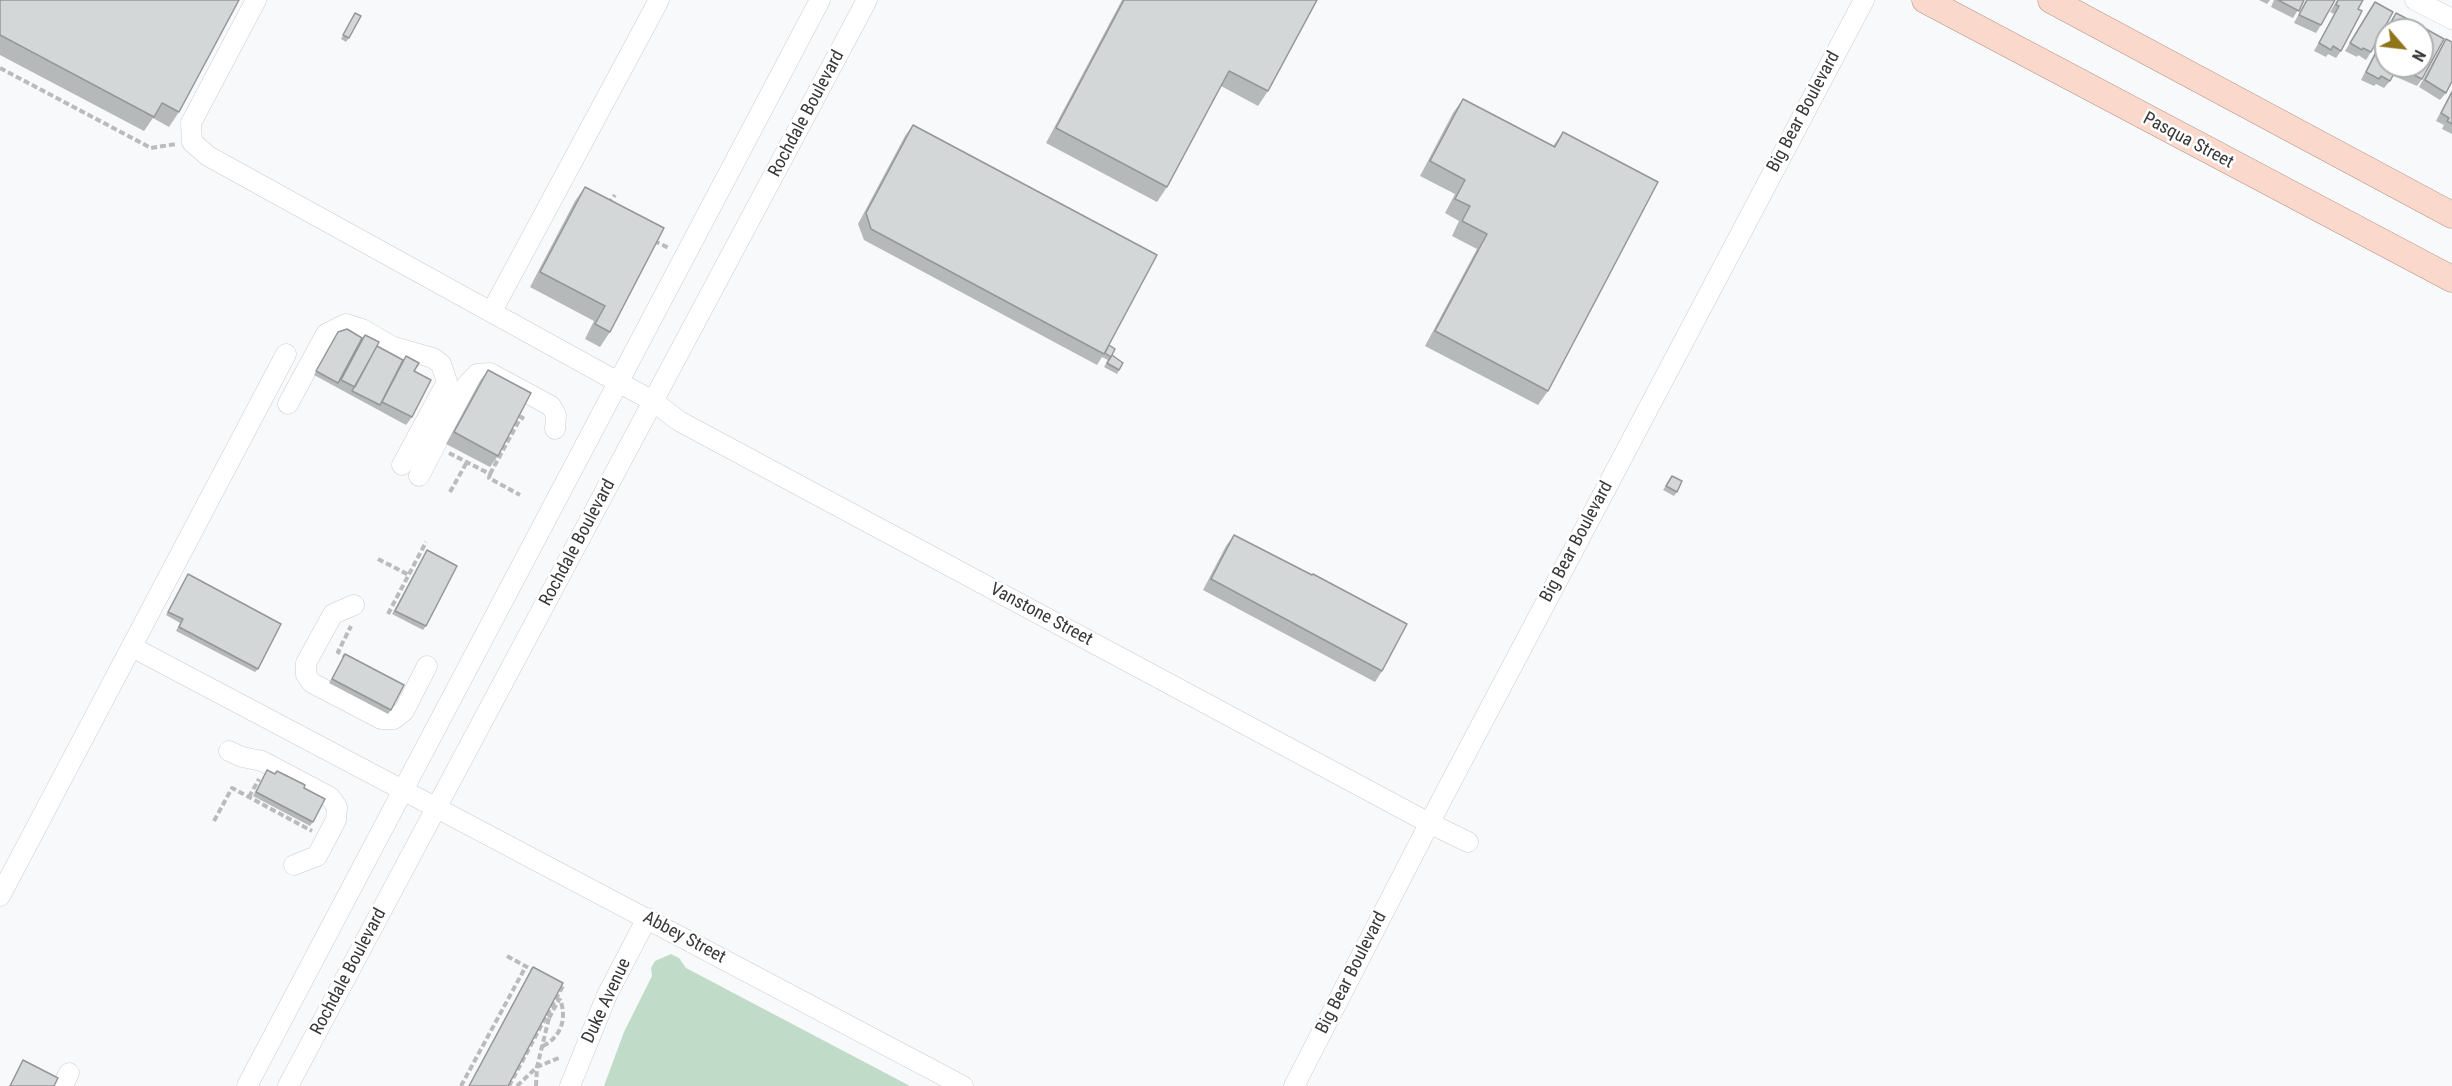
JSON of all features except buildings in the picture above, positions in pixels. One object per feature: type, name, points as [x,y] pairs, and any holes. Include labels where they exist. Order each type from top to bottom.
[{"type":"main road","name":"Pasqua Street","points":[[1925,0],[2452,279]]},
{"type":"main road","points":[[2051,0],[2452,215]]},
{"type":"street","points":[[192,142],[191,123],[256,0]]},
{"type":"street","points":[[492,311],[659,0]]},
{"type":"street","name":"Rochdale Boulevard","points":[[247,1086],[820,0]]},
{"type":"street","name":"Rochdale Boulevard","points":[[288,1086],[867,0]]},
{"type":"street","name":"Big Bear Boulevard","points":[[1294,1086],[1429,824],[1864,0]]},
{"type":"street","points":[[2415,0],[2452,19]]},
{"type":"street","name":"Vanstone Street","points":[[192,142],[208,156],[653,401],[678,421],[1429,824],[1468,842]]},
{"type":"street","points":[[288,404],[326,334],[346,324],[362,329],[391,346],[433,358],[441,364],[447,382],[402,465]]},
{"type":"street","points":[[0,896],[286,354]]},
{"type":"street","points":[[419,476],[466,386],[477,374],[490,373],[551,406],[556,415],[555,429]]},
{"type":"street","points":[[354,605],[333,614],[306,663],[306,675],[312,683],[381,719],[394,719],[404,711],[427,666]]},
{"type":"street","name":"Abbey Street","points":[[132,647],[963,1086]]},
{"type":"street","points":[[229,751],[242,757],[262,761],[330,797],[338,807],[336,820],[317,856],[294,865]]},
{"type":"street","name":"Duke Avenue","points":[[570,1086],[608,995],[647,918]]},
{"type":"path","points":[[0,68],[151,148],[192,142]]},
{"type":"path","points":[[603,209],[615,195]]},
{"type":"path","points":[[650,238],[669,249]]},
{"type":"path","points":[[520,495],[489,478],[521,417],[524,419]]},
{"type":"path","points":[[442,449],[490,474]]},
{"type":"path","points":[[450,492],[467,462]]},
{"type":"path","points":[[388,614],[426,542]]},
{"type":"path","points":[[378,559],[409,575]]},
{"type":"path","points":[[351,626],[338,652],[357,662]]},
{"type":"path","points":[[249,797],[264,769]]},
{"type":"path","points":[[214,821],[232,788],[313,831],[309,838]]},
{"type":"path","points":[[507,956],[544,976]]},
{"type":"path","points":[[461,1086],[526,966]]},
{"type":"path","points":[[554,981],[563,986]]},
{"type":"path","points":[[561,1057],[537,1066],[517,1086],[510,1084],[560,999],[563,986]]},
{"type":"path","points":[[536,1086],[537,1066],[549,1016],[563,986]]},
{"type":"path","points":[[542,1046],[550,1042],[559,1032],[565,1012],[560,999]]},
{"type":"green space","points":[[671,954],[679,958],[686,968],[910,1086],[604,1086],[624,1032],[652,976],[651,968],[655,961]]}]
